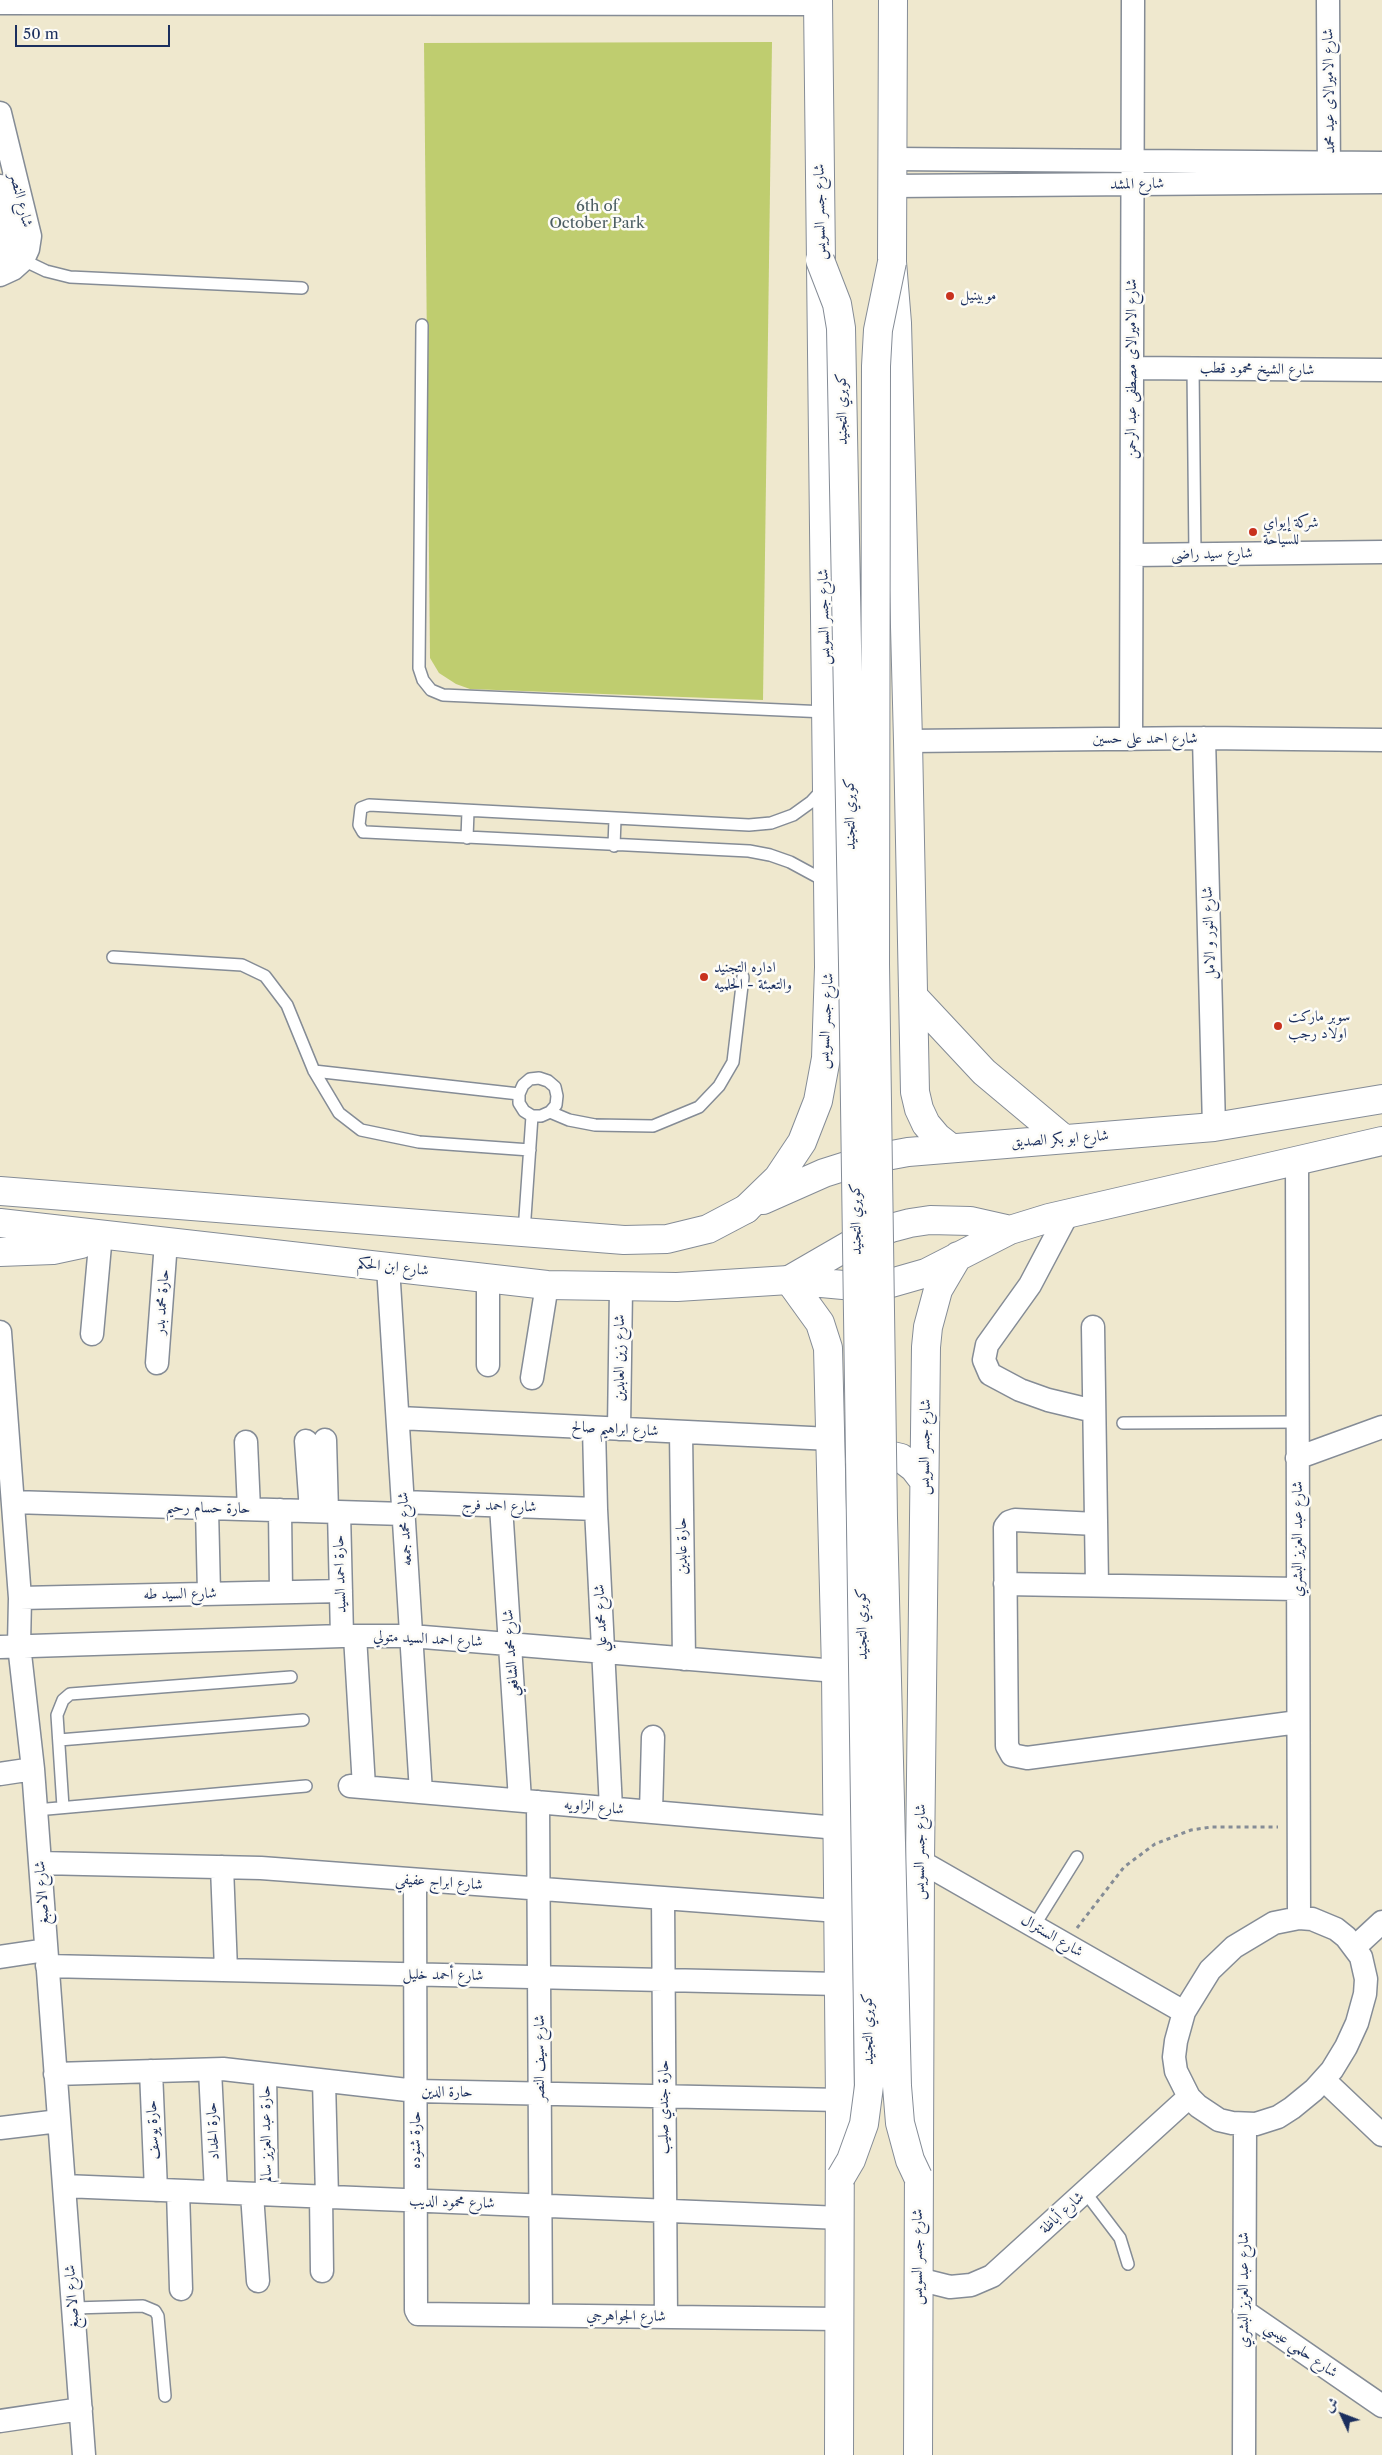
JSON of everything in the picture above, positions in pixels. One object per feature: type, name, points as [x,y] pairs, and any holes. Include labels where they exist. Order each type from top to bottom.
[{"type":"main road","points":[[894,0],[892,262],[896,323],[908,741],[915,1092],[919,1109],[926,1124],[937,1137],[951,1148]]},
{"type":"main road","name":"شارع جسر السويس","points":[[746,1209],[778,1178],[797,1149],[818,1101],[826,1058],[829,967],[818,2]]},
{"type":"main road","name":"كوبري التجنيد","points":[[820,260],[835,296],[841,328],[853,954],[869,2086],[864,2124],[851,2160],[841,2177]]},
{"type":"main road","name":"كوبري التجنيد","points":[[892,262],[880,322],[876,366],[876,1014],[883,1518],[897,2086],[902,2132],[918,2177]]},
{"type":"main road","points":[[829,967],[848,981],[871,985],[887,982],[901,975],[912,964]]},
{"type":"main road","points":[[913,996],[984,1072],[1064,1139]]},
{"type":"main road","name":"شارع ابو بكر الصديق","points":[[746,1209],[808,1179],[865,1160],[908,1152],[1214,1128],[1382,1099]]},
{"type":"main road","points":[[789,1280],[872,1286],[926,1273],[1010,1230],[1068,1213],[1382,1141]]},
{"type":"main road","points":[[6,1187],[624,1240],[667,1239],[708,1228],[746,1209]]},
{"type":"main road","points":[[789,1280],[853,1243],[904,1225],[950,1220],[990,1225],[1010,1230]]},
{"type":"main road","name":"شارع ابن الحكم","points":[[0,1223],[547,1285],[620,1288],[705,1286],[789,1280]]},
{"type":"main road","points":[[0,1252],[53,1250],[81,1244],[101,1234]]},
{"type":"main road","name":"شارع جسر السويس","points":[[918,2455],[920,1861],[924,1481],[928,1327],[938,1290],[958,1256]]},
{"type":"main road","points":[[789,1280],[820,1323],[828,1348],[838,1828],[841,2177],[839,2455]]},
{"type":"main road","points":[[832,1488],[840,1473],[853,1462],[868,1455],[884,1454],[900,1458],[914,1468],[924,1481]]},
{"type":"street","name":"شارع الاميرالاى مصطفى عبد الرحمن","points":[[1131,738],[1133,0]]},
{"type":"street","name":"شارع الاميرالاى عيد محمد","points":[[1328,0],[1329,173]]},
{"type":"street","points":[[0,3],[818,2]]},
{"type":"street","name":"شارع النصر","points":[[0,112],[30,236],[28,248],[10,253],[11,224],[0,186]]},
{"type":"street","name":"شارع المشد","points":[[893,159],[1133,161],[1329,173],[1382,182]]},
{"type":"street","name":"شارع المشد","points":[[892,186],[1133,184],[1329,173],[1382,163]]},
{"type":"street","points":[[0,275],[13,270],[10,253]]},
{"type":"street","name":"شارع الشيخ محمود قطب","points":[[1132,368],[1382,370]]},
{"type":"street","name":"شارع سيد راضى","points":[[1132,556],[1382,552]]},
{"type":"street","name":"شارع احمد على حسين","points":[[908,741],[1131,738],[1382,740]]},
{"type":"street","name":"شارع النور و الامل","points":[[1204,738],[1214,1128]]},
{"type":"street","name":"شارع عبد العزيز البشري","points":[[1297,1160],[1299,1918]]},
{"type":"street","points":[[1068,1213],[1034,1279],[987,1345],[984,1360],[990,1374],[1020,1390],[1048,1400],[1094,1411]]},
{"type":"street","points":[[92,1334],[101,1234]]},
{"type":"street","name":"حارة محمد بدر","points":[[157,1363],[166,1242]]},
{"type":"street","name":"شارع محمد جمعه","points":[[388,1267],[399,1418],[421,1792]]},
{"type":"street","points":[[488,1278],[488,1366]]},
{"type":"street","points":[[532,1378],[547,1285]]},
{"type":"street","name":"شارع زين العابدين","points":[[620,1288],[620,1429]]},
{"type":"street","points":[[1093,1327],[1097,1585]]},
{"type":"street","name":"شارع الاصبغ","points":[[0,1332],[4,1445],[13,1502],[20,1598],[10,1646],[33,1769],[84,2455]]},
{"type":"street","name":"شارع ابراهيم صالح","points":[[399,1418],[831,1439]]},
{"type":"street","name":"شارع محمد علي","points":[[594,1428],[596,1509],[611,1808]]},
{"type":"street","points":[[1298,1458],[1382,1428]]},
{"type":"street","name":"حارة عابدين","points":[[681,1432],[684,1659]]},
{"type":"street","name":"حارة احمد السيد","points":[[315,1441],[348,1636],[357,1786]]},
{"type":"street","points":[[246,1442],[249,1509]]},
{"type":"street","name":"حارة حسام رحيم","points":[[13,1502],[326,1511],[403,1508]]},
{"type":"street","name":"شارع احمد فرج","points":[[403,1508],[502,1506],[596,1509]]},
{"type":"street","name":"شارع محمد الشافعي","points":[[502,1506],[510,1644],[529,1801]]},
{"type":"street","points":[[207,1508],[209,1593]]},
{"type":"street","points":[[280,1510],[281,1592]]},
{"type":"street","points":[[1096,1524],[1015,1520],[1009,1522],[1004,1530],[1007,1746],[1012,1755],[1016,1758],[1298,1722]]},
{"type":"street","points":[[1005,1584],[1298,1589]]},
{"type":"street","name":"شارع السيد طه","points":[[20,1598],[341,1591]]},
{"type":"street","name":"شارع احمد السيد متولي","points":[[10,1646],[348,1636],[411,1636],[836,1671]]},
{"type":"street","points":[[650,1812],[653,1737]]},
{"type":"street","points":[[0,1774],[33,1769]]},
{"type":"street","name":"شارع الزاويه","points":[[357,1786],[838,1828]]},
{"type":"street","name":"شارع سيف النصر","points":[[529,1801],[539,1890],[541,2314]]},
{"type":"street","name":"شارع السنترال","points":[[920,1861],[1184,2012]]},
{"type":"street","name":"شارع ابراج عفيفي","points":[[40,1863],[262,1868],[415,1881],[838,1911]]},
{"type":"street","points":[[222,1867],[226,1970]]},
{"type":"street","name":"حارة شنوده","points":[[415,1881],[416,2310]]},
{"type":"street","name":"حارة جندي صليب","points":[[663,1898],[666,2316]]},
{"type":"street","points":[[1299,1918],[1318,1921],[1336,1929],[1355,1947],[1365,1968],[1366,1979],[1362,2009],[1346,2048],[1324,2080],[1303,2100],[1278,2117],[1245,2125],[1232,2124],[1214,2117],[1189,2097],[1181,2085],[1174,2057],[1184,2012],[1210,1970],[1234,1947],[1274,1923],[1299,1918]]},
{"type":"street","points":[[1355,1947],[1382,1922]]},
{"type":"street","name":"شارع أحمد خليل","points":[[0,1957],[47,1958],[226,1970],[839,1984]]},
{"type":"street","name":"حارة الدين","points":[[55,2074],[210,2070],[416,2091],[840,2100]]},
{"type":"street","name":"حارة الحداد","points":[[210,2070],[216,2192]]},
{"type":"street","name":"حارة يوسف","points":[[151,2071],[181,2289]]},
{"type":"street","name":"حارة عبد العزيز سالم","points":[[258,2281],[264,2074]]},
{"type":"street","points":[[1324,2080],[1382,2135]]},
{"type":"street","points":[[322,2271],[324,2081]]},
{"type":"street","name":"شارع أباظة","points":[[918,2279],[939,2286],[961,2287],[992,2276],[1189,2097]]},
{"type":"street","points":[[0,2128],[59,2121]]},
{"type":"street","name":"شارع عبد العزيز البشري","points":[[1244,2455],[1245,2125]]},
{"type":"street","name":"شارع محمود الديب","points":[[64,2186],[841,2218]]},
{"type":"street","name":"شارع الجواهرجي","points":[[416,2310],[418,2314],[423,2315],[541,2314],[840,2319]]},
{"type":"street","name":"شارع حلمي عيسي","points":[[1244,2311],[1382,2406]]},
{"type":"street","points":[[0,2421],[80,2409]]},
{"type":"lane","points":[[10,253],[46,271],[70,277],[302,288]]},
{"type":"lane","points":[[422,325],[419,668],[423,680],[432,690],[443,695],[826,712]]},
{"type":"lane","points":[[1193,368],[1195,555]]},
{"type":"lane","points":[[826,786],[811,802],[792,815],[771,822],[749,825],[368,805],[361,808],[359,825],[360,829],[366,832],[614,846],[749,851],[770,854],[809,871],[827,882]]},
{"type":"lane","points":[[467,838],[468,811]]},
{"type":"lane","points":[[614,846],[615,819]]},
{"type":"lane","points":[[113,957],[242,965],[265,976],[287,1004],[314,1072],[339,1113],[361,1130],[418,1142],[530,1150]]},
{"type":"lane","points":[[550,1112],[569,1120],[595,1125],[654,1126],[699,1108],[719,1086],[733,1062],[743,977]]},
{"type":"lane","points":[[314,1072],[519,1094]]},
{"type":"lane","points":[[530,1079],[548,1080],[555,1087],[556,1105],[550,1112],[542,1116],[532,1116],[524,1111],[519,1103],[519,1094],[523,1085],[530,1079]]},
{"type":"lane","points":[[524,1232],[532,1116]]},
{"type":"lane","points":[[1123,1423],[1297,1422]]},
{"type":"lane","points":[[63,1808],[57,1715],[59,1707],[70,1694],[291,1677]]},
{"type":"lane","points":[[59,1740],[303,1720]]},
{"type":"lane","points":[[36,1810],[306,1786]]},
{"type":"lane","points":[[1034,1926],[1077,1857]]},
{"type":"lane","points":[[1085,2192],[1120,2238],[1128,2264]]},
{"type":"lane","points":[[73,2308],[143,2306],[155,2311],[158,2316],[166,2396]]},
{"type":"path","points":[[1065,1944],[1124,1867],[1155,1844],[1192,1830],[1211,1827],[1298,1827]]},
{"type":"green space","name":"6th of October Park","points":[[772,42],[763,700],[470,689],[456,684],[439,673],[430,658],[424,43]]},
{"type":"place","name":"موبينيل","points":[[950,296]]},
{"type":"place","name":"شركة إيواي للسياحة","points":[[1253,532]]},
{"type":"place","name":"اداره التجنيد والتعبئة - الحلميه","points":[[704,977]]},
{"type":"place","name":"سوبر ماركت اولاد رجب","points":[[1278,1026]]}]
